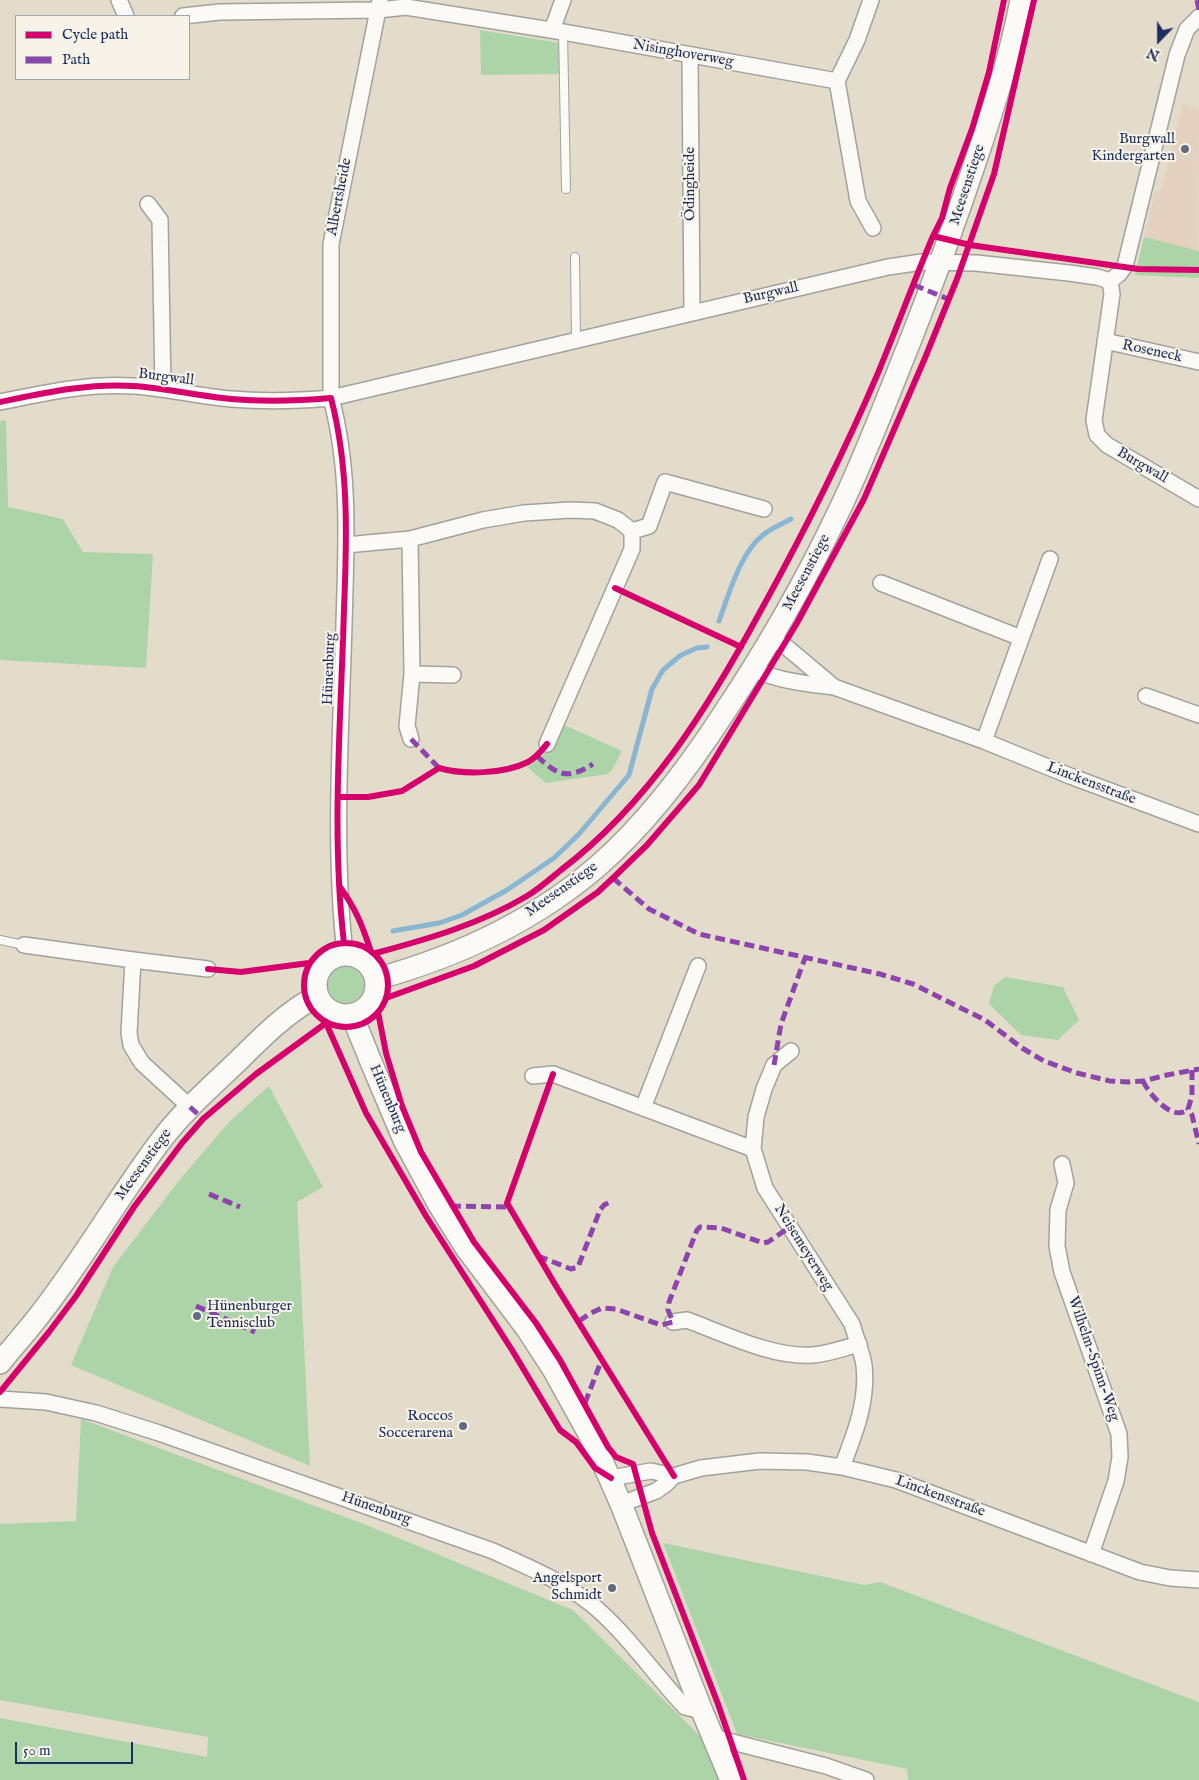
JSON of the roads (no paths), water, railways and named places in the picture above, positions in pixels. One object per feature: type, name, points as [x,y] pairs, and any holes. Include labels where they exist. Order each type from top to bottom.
[{"type":"street","points":[[119,0],[126,15]]},
{"type":"street","points":[[557,31],[563,0]]},
{"type":"street","points":[[871,0],[858,40],[837,81],[858,201],[873,228]]},
{"type":"street","name":"Meesenstiege","points":[[376,979],[439,960],[481,941],[532,913],[577,883],[640,824],[688,766],[711,734],[772,639],[837,515],[866,449],[942,262],[999,90],[1021,0]]},
{"type":"street","name":"Nisinghoverweg","points":[[190,15],[220,12],[379,5],[406,7],[557,31],[837,81]]},
{"type":"street","name":"Albertsheide","points":[[331,398],[330,244],[379,5]]},
{"type":"street","points":[[1110,281],[1125,266],[1177,55],[1188,29],[1199,17]]},
{"type":"street","name":"Ödingheide","points":[[690,56],[692,312]]},
{"type":"street","name":"Burgwall","points":[[148,204],[160,220],[163,389]]},
{"type":"street","name":"Burgwall","points":[[0,402],[73,388],[100,386],[132,386],[230,399],[270,402],[331,398],[888,267],[922,262],[976,263],[1069,273],[1110,281],[1112,294],[1094,420],[1097,435],[1107,446],[1199,499]]},
{"type":"street","name":"Roseneck","points":[[1104,342],[1199,362]]},
{"type":"street","name":"Hünenburg","points":[[331,398],[337,422],[345,482],[346,545],[338,826],[340,913],[345,954]]},
{"type":"street","points":[[632,531],[649,526],[665,482],[764,510]]},
{"type":"street","points":[[346,545],[410,539],[524,513],[570,510],[595,511],[618,520],[632,531]]},
{"type":"street","points":[[548,744],[632,549],[632,531]]},
{"type":"street","points":[[410,539],[412,674],[407,726],[411,739]]},
{"type":"street","points":[[984,741],[1050,559]]},
{"type":"street","points":[[881,583],[1022,638]]},
{"type":"street","name":"Linckensstraße","points":[[772,639],[784,645],[834,687]]},
{"type":"street","name":"Linckensstraße","points":[[753,670],[766,676],[834,687],[984,741],[1070,776],[1199,824]]},
{"type":"street","points":[[412,674],[453,675]]},
{"type":"street","points":[[1146,696],[1199,715]]},
{"type":"street","points":[[24,945],[208,969]]},
{"type":"street","points":[[345,954],[356,956],[366,961],[373,969],[376,979],[374,998],[368,1006],[352,1014],[336,1013],[322,1004],[316,987],[320,968],[327,961],[345,954]]},
{"type":"street","points":[[133,960],[129,1033],[131,1045],[142,1063],[190,1107]]},
{"type":"street","points":[[642,1108],[698,966]]},
{"type":"street","name":"Meesenstiege","points":[[0,1363],[46,1306],[163,1138],[190,1107],[249,1050],[290,1014],[318,996]]},
{"type":"street","name":"Hünenburg","points":[[352,1014],[370,1062],[404,1140],[439,1205],[466,1248],[527,1329],[584,1423],[622,1504],[702,1711],[731,1780]]},
{"type":"street","name":"Neisemeyerweg","points":[[791,1051],[774,1065],[764,1089],[756,1117],[753,1150],[765,1188],[852,1324],[859,1344],[864,1364],[865,1396],[857,1427],[842,1467]]},
{"type":"street","points":[[533,1076],[553,1074],[753,1150]]},
{"type":"street","name":"Wilhelm-Spinn-Weg","points":[[1062,1164],[1066,1183],[1058,1210],[1056,1246],[1062,1272],[1118,1434],[1120,1458],[1116,1481],[1091,1554]]},
{"type":"street","points":[[673,1322],[687,1320],[772,1351],[794,1356],[815,1355],[859,1344]]},
{"type":"street","name":"Hünenburg","points":[[0,1399],[46,1402],[71,1406],[159,1433],[466,1541],[538,1571],[569,1588],[590,1604],[614,1626],[685,1707],[702,1711]]},
{"type":"street","name":"Linckensstraße","points":[[622,1504],[656,1491],[674,1476],[701,1468],[760,1461],[807,1462],[842,1467],[896,1480],[1140,1572],[1170,1578],[1199,1580]]},
{"type":"street","name":"Linckensstraße","points":[[611,1478],[651,1471],[674,1476]]},
{"type":"street","points":[[713,1737],[826,1766],[866,1780]]},
{"type":"lane","points":[[557,31],[566,189]]},
{"type":"lane","points":[[576,257],[576,340]]},
{"type":"lane","points":[[0,940],[24,945]]},
{"type":"waterway","points":[[719,621],[736,575],[748,552],[766,533],[791,519]]},
{"type":"waterway","points":[[393,931],[439,923],[462,915],[507,890],[554,858],[579,834],[629,775],[652,689],[663,670],[681,655],[697,648],[707,647]]},
{"type":"place","name":"Burgwall Kindergarten","points":[[1185,149]]},
{"type":"place","name":"Hünenburger Tennisclub","points":[[197,1316]]},
{"type":"place","name":"Roccos Soccerarena","points":[[463,1426]]},
{"type":"place","name":"Angelsport Schmidt","points":[[612,1588]]}]
